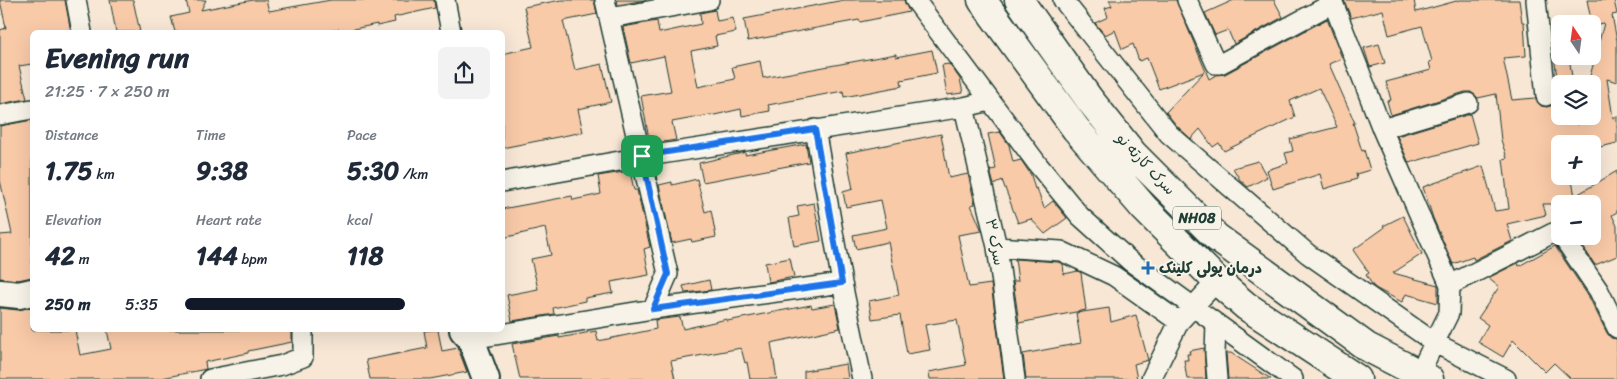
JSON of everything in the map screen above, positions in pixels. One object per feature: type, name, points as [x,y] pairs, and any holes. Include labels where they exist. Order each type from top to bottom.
[{"type":"highway","name":"سرک کارته نو","points":[[982,0],[1076,129],[1144,208],[1217,281],[1246,306],[1353,377]]},
{"type":"highway","name":"سرک کارته نو","points":[[1020,0],[1088,99],[1133,154],[1216,237],[1367,347],[1424,377]]},
{"type":"highway","points":[[1353,377],[1367,347]]},
{"type":"street","points":[[76,0],[82,30]]},
{"type":"street","points":[[445,0],[451,30]]},
{"type":"street","points":[[653,309],[668,274],[608,9],[709,0]]},
{"type":"street","points":[[916,0],[1039,166],[1080,216],[1130,261],[1293,379]]},
{"type":"street","points":[[1063,0],[1169,134],[1308,254],[1435,343],[1506,379]]},
{"type":"street","points":[[1187,0],[1216,64],[1220,64],[1332,2],[1382,129],[1450,285],[1449,313],[1435,343],[1424,377]]},
{"type":"street","points":[[1536,0],[1546,96]]},
{"type":"street","points":[[505,181],[642,156],[964,107],[990,101]]},
{"type":"street","points":[[1382,129],[1468,103]]},
{"type":"street","name":"سرک ۳","points":[[964,107],[997,247],[1015,379]]},
{"type":"street","points":[[0,115],[30,109]]},
{"type":"street","points":[[815,129],[842,283],[862,379]]},
{"type":"street","points":[[1450,285],[1551,234]]},
{"type":"street","points":[[1568,245],[1599,291],[1617,328]]},
{"type":"street","points":[[997,247],[1061,251],[1114,276],[1142,298],[1179,322]]},
{"type":"street","points":[[1150,379],[1179,322],[1217,281]]},
{"type":"street","points":[[505,329],[842,283]]},
{"type":"street","points":[[0,293],[19,295],[30,292]]},
{"type":"street","points":[[1216,323],[1215,354],[1218,379]]},
{"type":"street","points":[[210,379],[282,365],[303,356],[303,332]]},
{"type":"street","points":[[482,332],[467,334],[486,379]]},
{"type":"building","points":[[0,0],[65,0],[71,30],[30,30],[30,64],[19,66],[27,99],[0,104],[0,30],[6,28]]},
{"type":"building","points":[[110,0],[133,0],[140,30],[116,30]]},
{"type":"building","points":[[186,0],[206,0],[201,10],[253,0],[266,0],[269,11],[331,0],[434,0],[435,8],[394,17],[395,22],[349,30],[174,30],[171,17],[189,13]]},
{"type":"building","points":[[561,0],[594,0],[597,14],[563,21],[575,70],[602,64],[611,102],[578,109],[583,132],[505,147],[505,53],[533,47],[524,7]]},
{"type":"building","points":[[617,0],[646,0],[618,5]]},
{"type":"building","points":[[844,0],[904,0],[909,12],[748,41],[744,19]]},
{"type":"building","points":[[1109,0],[1176,0],[1209,79],[1216,75],[1225,74],[1327,19],[1342,58],[1329,64],[1355,123],[1353,123],[1370,170],[1356,174],[1357,179],[1324,189],[1320,174],[1273,189],[1267,170],[1288,163],[1285,153],[1293,151],[1290,139],[1337,127],[1319,88],[1290,101],[1295,117],[1224,151],[1219,143],[1213,147],[1200,129],[1191,139],[1166,112],[1204,72],[1159,89],[1147,58],[1139,61],[1133,44],[1122,49],[1115,30],[1105,35],[1095,23],[1108,17],[1105,8],[1112,6]]},
{"type":"building","points":[[1234,0],[1274,0],[1283,17],[1234,44],[1228,30],[1215,35],[1205,13]]},
{"type":"building","points":[[1344,0],[1414,0],[1416,12],[1460,0],[1519,0],[1522,22],[1524,22],[1526,56],[1503,58],[1512,100],[1535,98],[1541,106],[1551,106],[1551,125],[1601,125],[1601,75],[1590,75],[1593,65],[1601,65],[1601,34],[1604,23],[1601,24],[1601,15],[1590,15],[1587,0],[1614,0],[1617,14],[1612,15],[1617,41],[1617,82],[1607,79],[1613,118],[1617,116],[1617,143],[1601,147],[1601,135],[1551,135],[1551,185],[1573,185],[1575,195],[1551,195],[1551,204],[1543,204],[1546,215],[1507,224],[1512,241],[1474,260],[1473,257],[1453,264],[1433,218],[1423,187],[1483,166],[1495,211],[1509,209],[1503,159],[1507,158],[1501,140],[1496,94],[1478,98],[1471,92],[1465,92],[1391,115],[1387,101],[1391,100],[1386,82],[1431,70],[1429,62],[1432,61],[1422,26],[1389,35],[1383,10],[1351,18]]},
{"type":"building","points":[[715,10],[717,21],[733,18],[736,32],[715,36],[717,46],[691,51],[698,87],[735,79],[732,67],[760,61],[763,78],[896,54],[896,57],[932,50],[937,73],[901,80],[902,86],[844,97],[843,91],[768,105],[770,111],[742,116],[741,109],[672,122],[676,140],[650,144],[641,96],[671,91],[664,56],[631,63],[623,27],[657,21],[659,33],[701,24],[700,13]]},
{"type":"building","points":[[1379,44],[1385,63],[1370,67],[1364,48]]},
{"type":"building","points":[[949,64],[960,79],[963,93],[947,95],[942,65]]},
{"type":"building","points":[[1555,65],[1570,65],[1572,75],[1557,75]]},
{"type":"building","points":[[1470,114],[1478,143],[1409,163],[1397,136]]},
{"type":"building","points":[[30,120],[30,277],[18,280],[0,278],[0,235],[12,234],[0,180],[0,126]]},
{"type":"building","points":[[1000,132],[1009,145],[1013,162],[1021,160],[1031,175],[1044,208],[1053,201],[1067,218],[1045,234],[1031,219],[1018,223],[1002,180],[994,185],[990,170],[996,169],[988,134]]},
{"type":"building","points":[[941,134],[949,178],[968,174],[975,204],[971,205],[982,231],[958,235],[969,287],[991,284],[1004,379],[930,379],[929,372],[966,365],[957,320],[925,325],[930,350],[907,354],[900,315],[872,319],[869,301],[899,295],[888,242],[856,249],[853,235],[887,228],[881,200],[846,207],[843,192],[853,189],[846,153]]},
{"type":"building","points":[[806,144],[809,162],[703,182],[699,163],[745,152],[745,155]]},
{"type":"building","points":[[1258,161],[1267,177],[1248,187],[1240,180],[1233,168]]},
{"type":"building","points":[[630,171],[634,190],[637,190],[650,247],[644,249],[649,275],[611,282],[613,293],[585,298],[585,301],[553,308],[554,314],[512,321],[507,295],[538,289],[531,259],[551,255],[545,228],[505,238],[505,208],[572,196],[573,200],[601,194],[598,176]]},
{"type":"building","points":[[1617,171],[1617,212],[1612,215],[1617,226],[1617,256],[1595,265],[1582,245],[1601,245],[1601,195],[1577,195],[1593,185],[1601,185],[1601,181]]},
{"type":"building","points":[[697,179],[705,212],[711,210],[716,237],[692,242],[691,239],[672,243],[659,185],[672,182],[672,185]]},
{"type":"building","points":[[814,203],[821,241],[794,246],[789,218],[799,216],[797,206]]},
{"type":"building","points":[[1403,216],[1422,254],[1393,273],[1438,285],[1438,303],[1406,294],[1402,302],[1377,289],[1366,275],[1369,273],[1353,250],[1384,228],[1383,226]]},
{"type":"building","points":[[1555,246],[1589,297],[1607,333],[1611,338],[1617,339],[1617,379],[1571,379],[1554,363],[1545,372],[1513,340],[1503,357],[1478,342],[1488,325],[1478,318],[1499,287],[1488,278],[1518,263],[1519,266]]},
{"type":"building","points":[[790,258],[794,277],[768,282],[765,263]]},
{"type":"building","points":[[1015,259],[1058,262],[1063,264],[1064,274],[1078,271],[1081,273],[1086,310],[1019,323],[1013,281],[1018,281]]},
{"type":"building","points":[[709,280],[711,290],[685,293],[683,286]]},
{"type":"building","points":[[835,304],[840,328],[771,343],[777,379],[750,379],[747,362],[745,363],[741,348],[671,361],[675,379],[520,379],[512,344],[596,331],[598,341],[656,329],[655,320],[680,317],[683,329],[727,319],[727,321],[811,305],[812,308]]},
{"type":"building","points":[[30,307],[30,332],[75,332],[80,355],[111,349],[107,332],[292,332],[292,342],[205,362],[206,369],[157,379],[0,379],[0,308],[18,310]]},
{"type":"building","points":[[1109,308],[1111,322],[1136,315],[1148,360],[1134,364],[1137,379],[1026,379],[1023,354],[1081,343],[1076,313]]},
{"type":"building","points":[[424,332],[438,332],[442,351],[458,348],[467,372],[430,379],[370,379],[366,360],[427,348]]},
{"type":"building","points":[[1204,348],[1206,379],[1187,379],[1184,360],[1188,360],[1187,354],[1190,354],[1189,351]]},
{"type":"building","points":[[1226,353],[1231,353],[1271,379],[1228,379]]},
{"type":"building","points":[[846,364],[848,379],[804,379],[804,371]]},
{"type":"place","name":"درمان پولی کلینک","points":[[1148,268]]},
{"type":"route","points":[[815,129],[842,283],[653,309],[668,274],[642,156],[815,129]]}]
